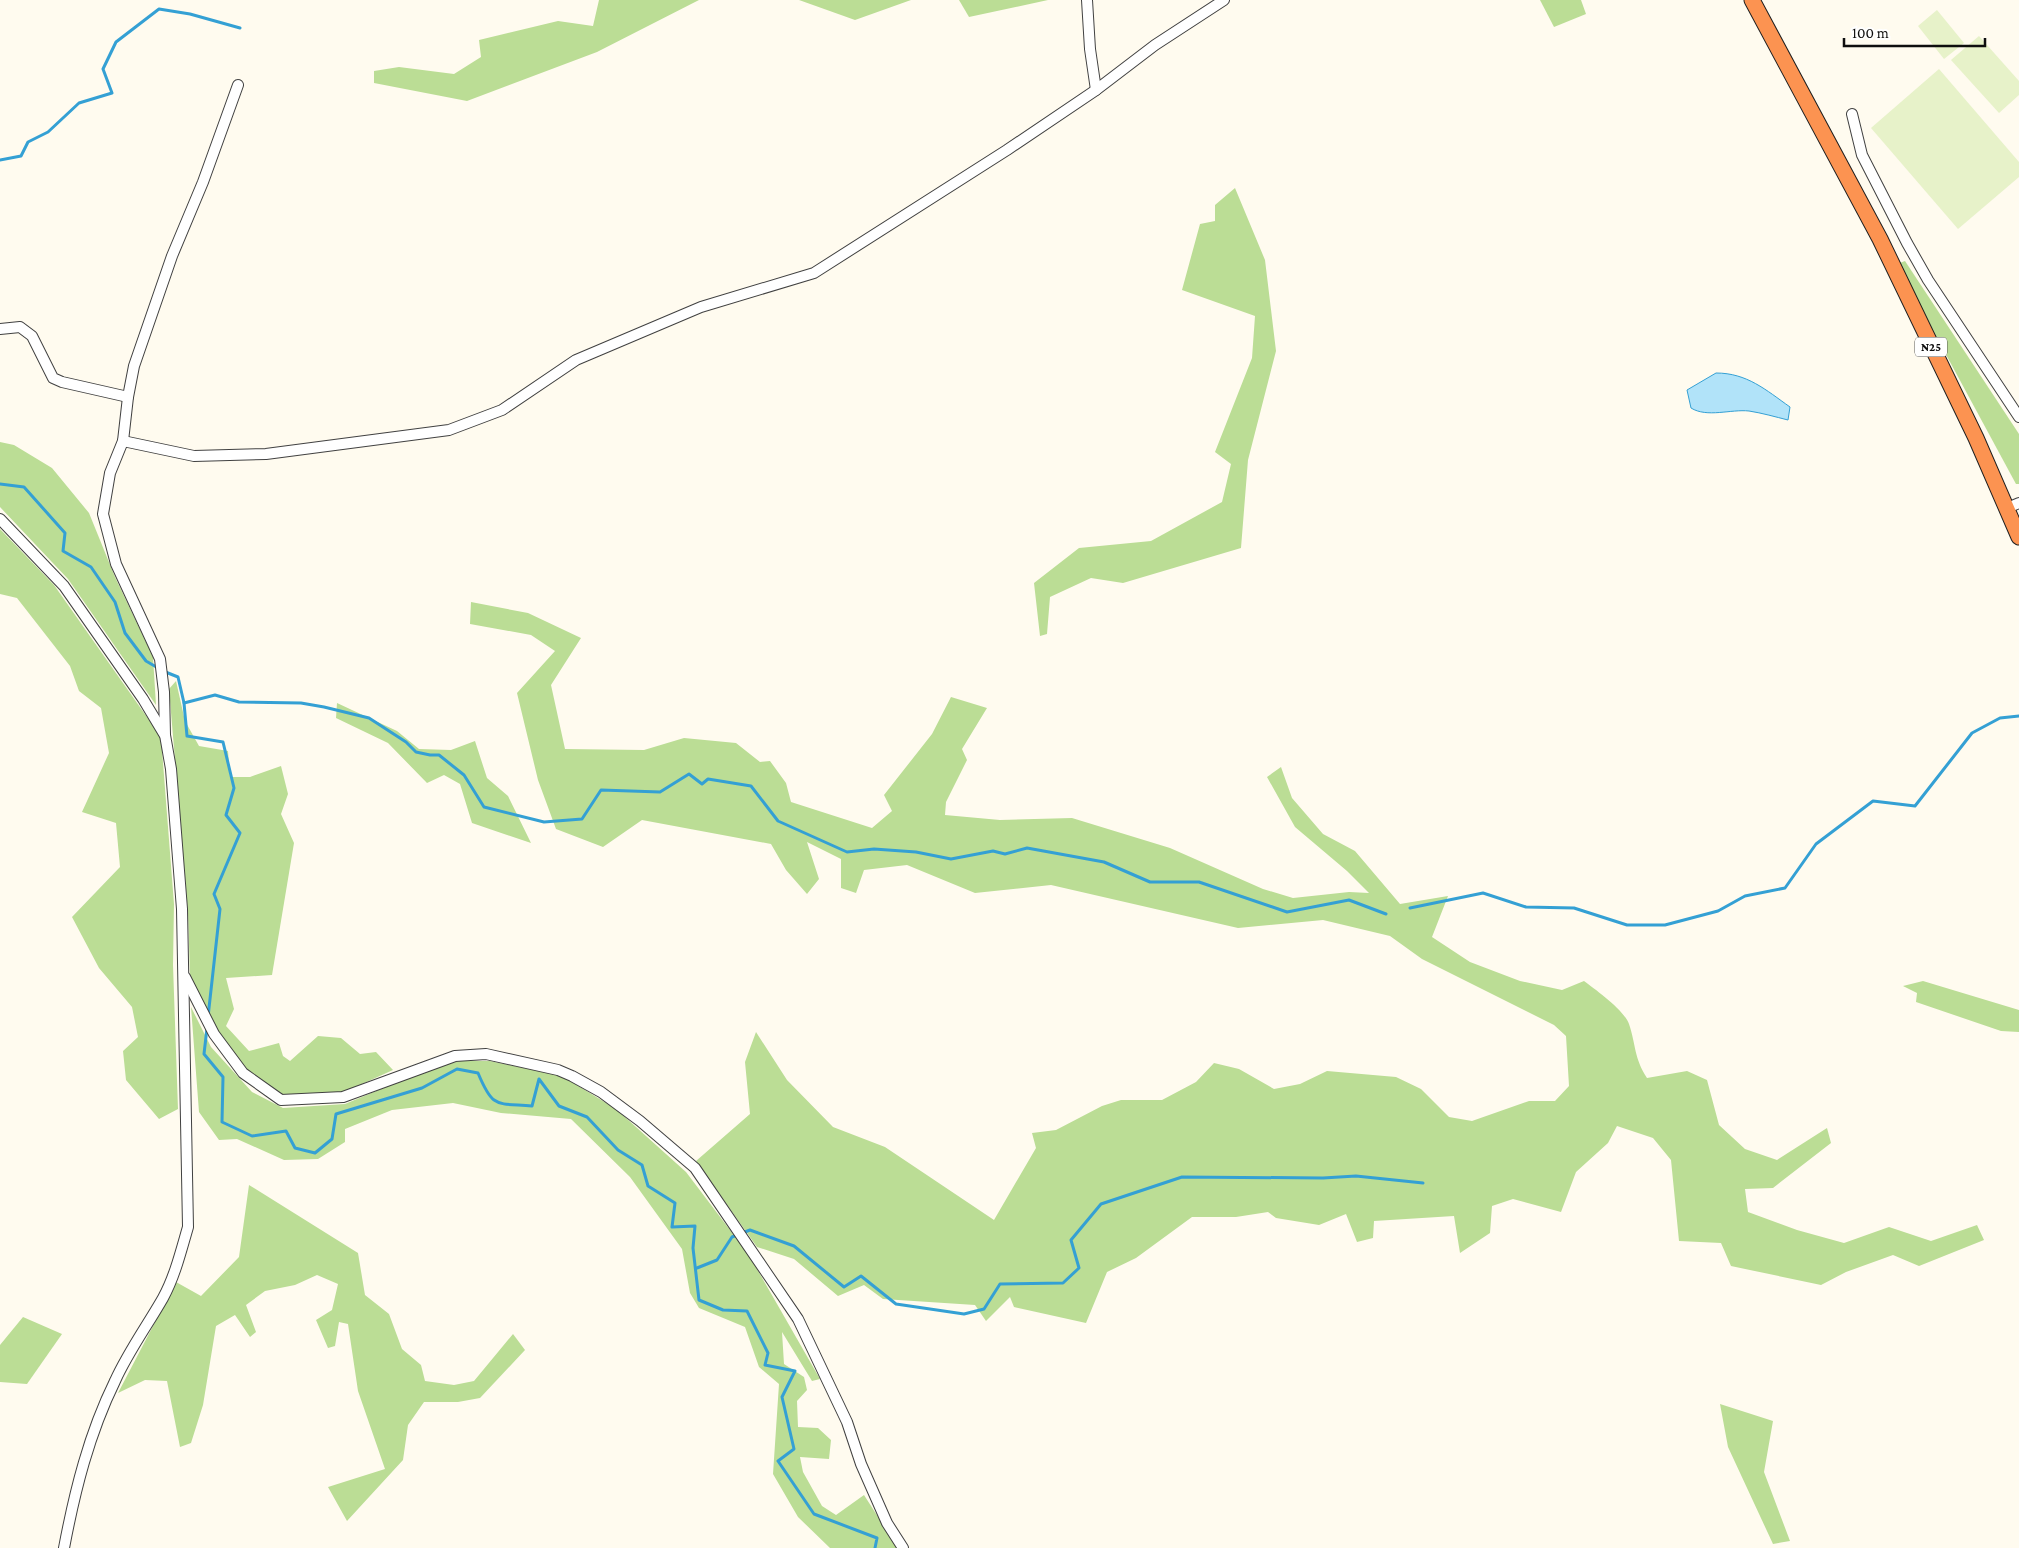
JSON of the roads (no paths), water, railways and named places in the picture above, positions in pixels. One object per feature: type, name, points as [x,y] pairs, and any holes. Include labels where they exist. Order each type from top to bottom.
[{"type":"highway","name":"N25","points":[[1752,0],[1880,239],[2013,506],[2019,537]]},
{"type":"street","points":[[1087,0],[1090,49],[1096,90]]},
{"type":"street","points":[[123,441],[194,456],[266,454],[449,430],[502,410],[569,365],[585,357],[700,307],[814,274],[1007,150],[1096,90],[1155,45],[1224,0]]},
{"type":"street","points":[[64,1548],[87,1448],[115,1381],[163,1297],[179,1261],[188,1227],[182,909],[170,769],[165,735],[164,692],[160,658],[116,564],[103,514],[110,473],[123,441],[134,366],[172,256],[203,182],[238,85]]},
{"type":"street","points":[[1852,114],[1862,155],[1919,265],[2019,418]]},
{"type":"street","points":[[0,329],[20,327],[32,336],[53,378],[62,382],[128,397]]},
{"type":"street","points":[[0,519],[64,586],[144,699],[165,735]]},
{"type":"street","points":[[184,973],[214,1034],[243,1074],[281,1100],[343,1097],[455,1056],[486,1054],[558,1070],[601,1092],[695,1168],[749,1244],[798,1319],[843,1414],[861,1464],[886,1522],[903,1548]]},
{"type":"water","points":[[1716,373],[1747,379],[1764,389],[1790,407],[1788,420],[1749,411],[1712,413],[1697,411],[1691,408],[1687,390]]},
{"type":"waterway","points":[[0,160],[21,156],[28,142],[48,132],[79,103],[112,93],[103,69],[116,42],[159,9],[190,14],[240,28]]},
{"type":"waterway","points":[[0,484],[24,487],[65,533],[63,551],[91,567],[115,602],[125,633],[146,661],[158,668]]},
{"type":"waterway","points":[[163,671],[178,677],[184,703],[187,736],[223,742],[234,788],[226,815],[240,833],[214,894],[220,909],[208,1017]]},
{"type":"waterway","points":[[184,703],[215,695],[239,702],[301,703],[369,718],[406,742],[416,752],[439,755],[464,775],[484,807],[544,822],[582,819],[601,790],[660,792],[689,774],[702,784],[708,779],[751,786],[778,821],[847,852],[874,849],[916,852],[951,859],[993,851],[1005,854],[1027,848],[1104,862],[1150,882],[1199,882],[1287,912],[1349,900],[1386,914]]},
{"type":"waterway","points":[[1410,908],[1483,893],[1526,907],[1574,908],[1627,925],[1665,925],[1718,911],[1745,896],[1785,888],[1816,844],[1873,801],[1915,806],[1972,733],[2000,718],[2019,716]]},
{"type":"waterway","points":[[207,1028],[204,1054],[223,1077],[222,1122],[252,1136],[286,1131],[295,1148],[315,1153],[332,1139],[336,1114],[422,1088],[457,1069],[478,1073],[483,1085],[492,1098],[497,1102],[510,1105],[532,1106],[539,1079],[559,1106],[587,1117],[618,1150],[642,1165],[648,1186],[675,1203],[672,1227],[695,1226],[693,1248],[699,1300],[723,1310],[747,1311],[768,1353],[765,1365],[795,1371],[782,1397],[794,1449],[778,1461],[814,1514],[877,1538],[875,1548]]},
{"type":"waterway","points":[[697,1268],[717,1260],[732,1237],[750,1230],[794,1246],[844,1287],[861,1276],[896,1304],[964,1314],[984,1309],[1000,1284],[1063,1283],[1079,1268],[1071,1240],[1101,1204],[1182,1177],[1323,1178],[1356,1176],[1423,1183]]}]
